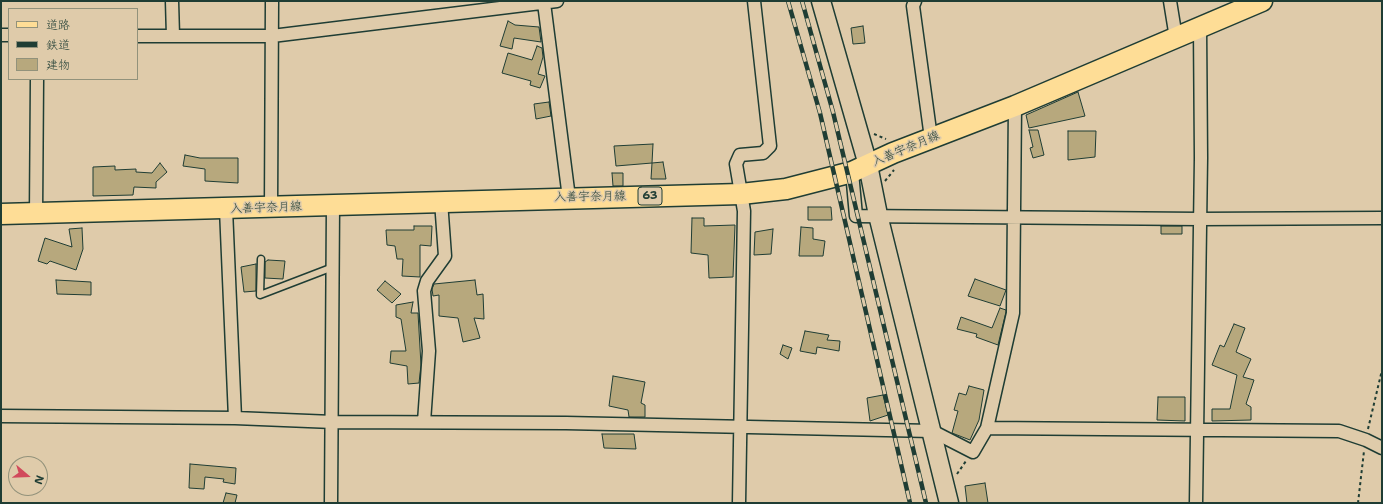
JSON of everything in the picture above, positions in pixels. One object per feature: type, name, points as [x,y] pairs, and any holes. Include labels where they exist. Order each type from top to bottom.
[{"type":"main road","name":"入善宇奈月線","points":[[1,214],[271,208],[441,201],[741,194],[786,189],[860,168],[931,138],[1015,106],[1262,1]]},
{"type":"street","points":[[172,1],[173,36]]},
{"type":"street","points":[[271,208],[272,1]]},
{"type":"street","points":[[138,36],[272,36],[557,1]]},
{"type":"street","points":[[739,503],[739,426],[744,211],[736,164],[740,155],[763,153],[770,146],[754,1]]},
{"type":"street","points":[[821,1],[860,168],[878,215],[949,503]]},
{"type":"street","points":[[915,1],[913,6],[931,138]]},
{"type":"street","points":[[1170,1],[1176,38]]},
{"type":"street","points":[[544,3],[569,198]]},
{"type":"street","points":[[1196,503],[1200,219],[1200,27]]},
{"type":"street","points":[[36,214],[37,80]]},
{"type":"street","points":[[1,416],[235,418],[332,422],[739,426],[932,431],[973,452],[987,428],[1013,313],[1015,106]]},
{"type":"street","points":[[424,422],[429,351],[424,291],[428,281],[445,256],[441,201]]},
{"type":"street","points":[[331,503],[333,206]]},
{"type":"street","points":[[226,209],[235,418]]},
{"type":"street","points":[[878,215],[1200,219],[1382,218]]},
{"type":"street","points":[[987,428],[1196,428],[1339,431],[1366,440],[1382,448]]},
{"type":"lane","points":[[261,258],[260,295],[333,267]]},
{"type":"building","points":[[508,21],[515,25],[539,27],[541,42],[514,38],[512,49],[500,46]]},
{"type":"building","points":[[863,26],[865,43],[853,44],[851,28]]},
{"type":"building","points":[[537,46],[542,48],[543,57],[538,74],[545,76],[540,88],[530,85],[531,81],[502,73],[508,53],[532,60]]},
{"type":"building","points":[[1078,92],[1085,116],[1029,128],[1026,115]]},
{"type":"building","points":[[549,102],[551,116],[536,119],[534,104]]},
{"type":"building","points":[[1029,130],[1038,130],[1044,155],[1033,158],[1030,148],[1033,147]]},
{"type":"building","points":[[1068,131],[1096,131],[1095,157],[1068,160]]},
{"type":"building","points":[[653,144],[652,163],[616,166],[614,146]]},
{"type":"building","points":[[185,155],[200,158],[238,158],[238,183],[205,181],[205,169],[183,166]]},
{"type":"building","points":[[663,162],[666,179],[651,179],[652,163]]},
{"type":"building","points":[[160,163],[167,172],[156,182],[156,188],[134,187],[133,195],[93,196],[93,167],[115,166],[115,170],[136,169],[136,172],[152,173]]},
{"type":"building","points":[[612,173],[623,173],[623,186],[613,186]]},
{"type":"building","points":[[808,207],[831,207],[832,220],[808,220]]},
{"type":"building","points":[[692,218],[704,218],[704,226],[735,225],[733,277],[709,278],[708,255],[691,253]]},
{"type":"building","points":[[414,226],[432,226],[431,246],[420,245],[420,277],[402,276],[403,259],[397,259],[395,246],[387,245],[386,230],[414,230]]},
{"type":"building","points":[[1161,226],[1182,226],[1182,234],[1161,234]]},
{"type":"building","points":[[801,227],[813,228],[813,239],[825,241],[823,256],[799,256]]},
{"type":"building","points":[[82,228],[83,249],[76,270],[50,261],[47,264],[38,261],[45,238],[72,247],[69,229]]},
{"type":"building","points":[[773,229],[771,254],[754,255],[755,232]]},
{"type":"building","points":[[268,260],[285,261],[283,279],[265,278],[265,262]]},
{"type":"building","points":[[256,264],[256,291],[244,292],[241,267]]},
{"type":"building","points":[[975,279],[1006,290],[1000,306],[968,296]]},
{"type":"building","points":[[56,280],[91,282],[91,295],[57,294]]},
{"type":"building","points":[[475,280],[477,295],[483,294],[484,319],[474,318],[480,338],[463,342],[458,318],[439,316],[439,295],[433,296],[432,289],[434,284]]},
{"type":"building","points":[[385,281],[401,294],[392,303],[377,290]]},
{"type":"building","points":[[413,302],[411,313],[418,313],[421,365],[419,383],[408,384],[407,366],[390,363],[391,351],[406,351],[401,319],[396,317],[396,305]]},
{"type":"building","points":[[1000,308],[1006,310],[1006,312],[998,345],[976,337],[977,334],[957,329],[961,317],[992,328]]},
{"type":"building","points":[[1234,324],[1245,328],[1236,352],[1251,359],[1243,377],[1254,380],[1246,404],[1251,407],[1251,420],[1212,421],[1212,409],[1230,409],[1237,375],[1212,365],[1220,345],[1224,347]]},
{"type":"building","points":[[805,331],[829,335],[827,340],[840,341],[839,351],[817,347],[816,354],[800,351]]},
{"type":"building","points":[[783,345],[792,348],[788,359],[780,354]]},
{"type":"building","points":[[613,376],[645,382],[641,403],[645,405],[645,417],[629,417],[628,410],[609,406]]},
{"type":"building","points":[[969,386],[984,390],[979,420],[970,440],[952,433],[958,411],[954,410],[959,393],[966,395]]},
{"type":"building","points":[[883,395],[888,415],[870,421],[867,398]]},
{"type":"building","points":[[1158,397],[1185,397],[1185,421],[1157,420]]},
{"type":"building","points":[[602,434],[634,434],[636,449],[604,448]]},
{"type":"building","points":[[190,464],[236,468],[235,484],[223,482],[224,479],[205,477],[204,489],[189,488]]},
{"type":"building","points":[[985,483],[988,503],[967,503],[965,486]]},
{"type":"building","points":[[226,493],[237,495],[235,503],[223,503]]},
{"type":"railway","points":[[788,1],[820,113],[910,503]]},
{"type":"railway","points":[[802,1],[833,112],[926,503]]}]
